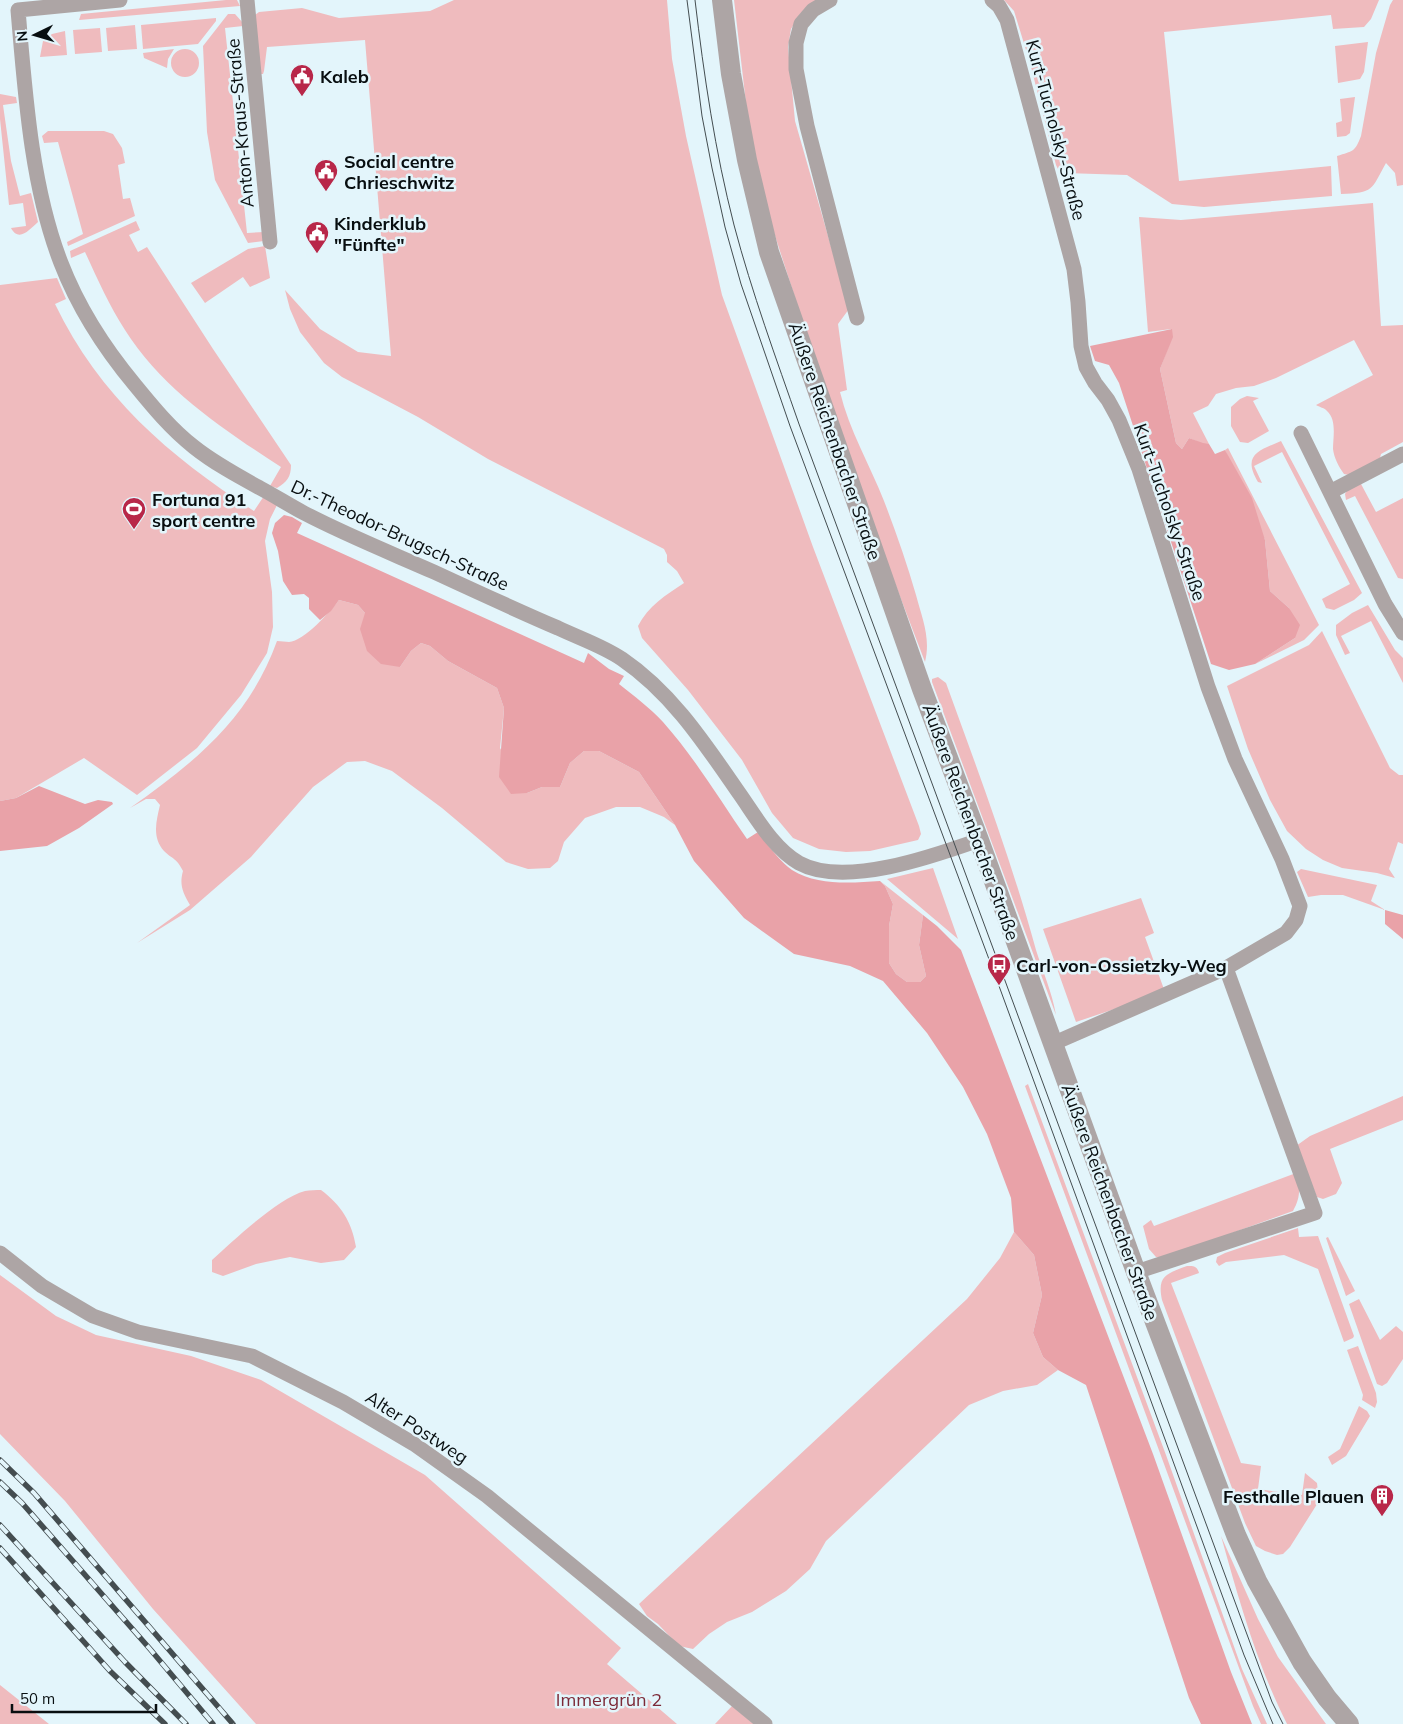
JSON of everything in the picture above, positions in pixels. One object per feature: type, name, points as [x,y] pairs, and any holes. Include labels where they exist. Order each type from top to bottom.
[{"type":"street","name":"Dr.-Theodor-Brugsch-Straße","points":[[120,0],[18,10],[23,71],[34,154],[46,214],[61,263],[100,340],[159,415],[195,448],[234,473],[306,514],[620,658],[668,698],[695,730],[766,831],[783,851],[801,864],[822,870],[847,872],[877,869],[906,864],[979,840]]},
{"type":"street","name":"Anton-Kraus-Straße","points":[[247,0],[270,242]]},
{"type":"street","name":"Äußere Reichenbacher Straße","points":[[722,0],[731,74],[747,160],[769,252],[922,688],[1136,1272],[1236,1535],[1257,1581],[1302,1662],[1327,1698],[1349,1724]]},
{"type":"street","points":[[830,0],[813,10],[801,24],[796,43],[796,69],[807,126],[857,318]]},
{"type":"street","name":"Kurt-Tucholsky-Straße","points":[[992,0],[999,6],[1007,20],[1074,269],[1079,333],[1086,367],[1119,420],[1139,468],[1208,688],[1232,750],[1282,859],[1300,906],[1296,920],[1286,933],[1226,968]]},
{"type":"street","points":[[1301,433],[1385,604],[1403,633]]},
{"type":"street","points":[[1330,492],[1403,454]]},
{"type":"street","points":[[1052,1044],[1226,968],[1315,1213],[1136,1272]]},
{"type":"street","name":"Alter Postweg","points":[[0,1254],[42,1286],[94,1316],[138,1332],[252,1356],[343,1402],[414,1444],[487,1496],[764,1724]]},
{"type":"green space","points":[[237,0],[240,6],[79,20],[81,14]]},
{"type":"green space","points":[[454,0],[667,0],[672,59],[686,136],[722,295],[813,547],[919,826],[921,834],[918,840],[870,851],[846,852],[819,849],[793,838],[772,813],[742,760],[688,690],[642,638],[638,626],[642,619],[658,602],[684,583],[677,571],[667,562],[667,555],[664,549],[488,459],[418,417],[342,377],[324,363],[300,332],[290,309],[285,290],[320,329],[358,352],[391,356],[365,40],[267,47],[264,71],[263,74],[260,74],[255,15],[259,12],[302,8],[339,18],[430,11]]},
{"type":"green space","points":[[734,0],[817,0],[800,14],[791,29],[788,47],[795,121],[849,309],[838,324],[847,390],[840,392],[854,434],[884,501],[909,572],[925,628],[927,653],[925,662],[872,523],[820,375],[768,214],[749,129]]},
{"type":"green space","points":[[1004,0],[1379,0],[1371,19],[1364,27],[1333,29],[1331,15],[1164,32],[1179,181],[1331,166],[1332,196],[1204,207],[1172,204],[1127,175],[1065,173],[1059,171],[1014,11]]},
{"type":"green space","points":[[1393,0],[1403,0],[1403,185],[1397,186],[1395,173],[1386,163],[1374,184],[1366,191],[1341,194],[1337,156],[1353,150],[1361,136],[1376,53]]},
{"type":"green space","points":[[228,14],[235,14],[243,23],[243,26],[225,28],[247,233],[264,232],[264,241],[248,243],[215,180],[207,132],[203,46]]},
{"type":"green space","points":[[216,18],[216,21],[198,44],[143,49],[141,25]]},
{"type":"green space","points":[[135,25],[137,49],[108,51],[106,28]]},
{"type":"green space","points":[[100,28],[102,52],[75,54],[73,30]]},
{"type":"green space","points":[[65,31],[67,55],[40,57],[43,41],[52,34]]},
{"type":"green space","points":[[1368,42],[1364,72],[1360,79],[1338,83],[1335,46]]},
{"type":"green space","points":[[174,49],[168,59],[167,68],[144,58],[143,53]]},
{"type":"green space","points":[[185,49],[195,53],[199,63],[195,73],[185,77],[175,73],[171,63],[175,53]]},
{"type":"green space","points":[[0,94],[16,97],[17,103],[3,105],[11,161],[20,196],[31,193],[38,222],[21,235],[14,232],[11,228],[26,226],[23,203],[9,205],[0,119]]},
{"type":"green space","points":[[1355,97],[1350,133],[1346,136],[1337,137],[1336,123],[1342,121],[1340,99]]},
{"type":"green space","points":[[48,131],[104,131],[113,134],[122,148],[125,163],[118,165],[123,199],[130,198],[135,216],[68,246],[67,242],[83,234],[58,142],[44,143],[42,136]]},
{"type":"green space","points":[[1373,203],[1381,326],[1403,325],[1403,442],[1381,454],[1379,462],[1349,475],[1344,474],[1334,456],[1332,419],[1326,410],[1316,405],[1373,375],[1354,340],[1276,378],[1254,386],[1236,388],[1216,394],[1208,406],[1193,413],[1209,444],[1203,444],[1189,438],[1182,449],[1176,443],[1160,369],[1172,337],[1171,329],[1148,332],[1139,217],[1181,220]]},
{"type":"green space","points":[[136,221],[140,230],[129,235],[138,252],[147,247],[291,465],[288,479],[277,488],[270,486],[281,467],[216,423],[176,390],[140,351],[119,321],[85,252],[71,258],[70,251]]},
{"type":"green space","points":[[265,246],[270,278],[250,287],[243,277],[205,303],[191,283],[248,249]]},
{"type":"green space","name":"Fortuna 91 sport centre","points":[[57,278],[66,299],[55,304],[73,337],[93,368],[115,396],[140,422],[193,469],[254,511],[264,496],[278,503],[270,519],[265,541],[272,592],[273,627],[267,653],[241,695],[197,748],[137,795],[84,758],[16,798],[0,801],[0,285]]},
{"type":"green space","points":[[1247,396],[1259,398],[1253,401],[1269,431],[1248,443],[1240,442],[1231,426],[1231,407]]},
{"type":"green space","points":[[1281,441],[1362,593],[1354,600],[1334,610],[1326,608],[1322,599],[1350,584],[1282,452],[1254,466],[1262,483],[1258,482],[1253,473],[1252,460],[1255,455],[1259,451]]},
{"type":"green space","points":[[1228,448],[1319,625],[1304,640],[1255,664],[1295,638],[1289,608],[1270,591],[1265,540],[1225,450]]},
{"type":"green space","points":[[1361,484],[1376,512],[1403,498],[1403,579],[1398,578],[1355,496],[1346,500],[1345,494],[1350,486]]},
{"type":"green space","points":[[339,600],[358,605],[400,667],[411,651],[421,643],[430,646],[448,661],[497,688],[504,708],[500,748],[527,793],[542,787],[560,787],[570,763],[584,751],[599,751],[639,772],[675,825],[664,817],[640,807],[616,807],[585,818],[564,842],[558,861],[550,868],[528,869],[506,862],[442,808],[392,771],[365,761],[347,762],[313,787],[251,857],[190,910],[137,943],[190,905],[182,889],[183,871],[181,866],[164,851],[156,835],[156,823],[160,805],[155,799],[146,799],[130,808],[198,756],[235,716],[251,694],[265,669],[277,641],[289,642],[302,637]]},
{"type":"green space","points":[[1368,605],[1395,650],[1403,658],[1403,683],[1371,621],[1341,636],[1350,653],[1345,655],[1336,635],[1336,625],[1352,613]]},
{"type":"green space","points":[[1322,631],[1390,768],[1399,775],[1403,775],[1403,844],[1398,842],[1389,869],[1395,878],[1377,873],[1342,868],[1323,860],[1306,849],[1287,831],[1270,800],[1248,749],[1227,686],[1309,645]]},
{"type":"green space","points":[[938,677],[946,683],[994,815],[1050,990],[1056,1015],[932,682],[932,679]]},
{"type":"green space","points":[[933,868],[958,939],[887,879]]},
{"type":"green space","points":[[1301,869],[1377,885],[1371,901],[1385,910],[1343,895],[1308,897],[1297,872]]},
{"type":"green space","points":[[880,881],[923,915],[919,945],[926,976],[920,982],[907,982],[896,974],[889,963],[889,926],[893,904],[885,886]]},
{"type":"green space","points":[[1141,898],[1154,933],[1145,937],[1165,992],[1076,1022],[1043,929]]},
{"type":"green space","points":[[1028,1084],[1166,1455],[1242,1669],[1267,1724],[1261,1724],[1253,1706],[1025,1086]]},
{"type":"green space","points":[[1403,1096],[1403,1120],[1330,1149],[1342,1183],[1336,1194],[1323,1199],[1317,1197],[1296,1146],[1310,1136]]},
{"type":"green space","points":[[1296,1173],[1299,1192],[1293,1211],[1166,1257],[1156,1257],[1149,1249],[1143,1226],[1151,1220],[1154,1226]]},
{"type":"green space","points":[[321,1190],[340,1208],[352,1230],[356,1247],[344,1260],[321,1263],[290,1257],[256,1264],[223,1276],[212,1272],[212,1260],[269,1211],[294,1195],[305,1191]]},
{"type":"green space","points":[[1298,1228],[1299,1237],[1318,1236],[1354,1336],[1353,1338],[1344,1342],[1318,1269],[1284,1255],[1226,1262],[1219,1266],[1216,1262],[1217,1257],[1225,1253]]},
{"type":"green space","points":[[1014,1232],[1034,1255],[1042,1295],[1033,1333],[1043,1357],[1058,1370],[1037,1385],[1003,1391],[969,1405],[826,1541],[810,1569],[786,1591],[752,1612],[727,1622],[709,1634],[693,1649],[679,1646],[658,1624],[647,1616],[639,1604],[967,1299],[1000,1258]]},
{"type":"green space","points":[[1328,1237],[1355,1291],[1346,1296],[1326,1238]]},
{"type":"green space","points":[[1187,1266],[1195,1267],[1199,1273],[1171,1283],[1241,1463],[1261,1466],[1258,1489],[1302,1495],[1305,1473],[1317,1483],[1319,1501],[1290,1547],[1283,1554],[1277,1555],[1256,1546],[1245,1523],[1162,1300],[1162,1281],[1174,1271]]},
{"type":"green space","name":"Immergrün 2","points":[[0,1275],[56,1316],[96,1335],[191,1356],[261,1380],[425,1475],[621,1648],[607,1664],[677,1724],[256,1724],[153,1609],[65,1501],[0,1434]]},
{"type":"green space","points":[[1359,1299],[1380,1340],[1396,1326],[1403,1332],[1403,1359],[1387,1383],[1382,1386],[1377,1384],[1349,1304]]},
{"type":"green space","points":[[1358,1346],[1376,1393],[1377,1402],[1375,1408],[1362,1400],[1363,1395],[1347,1350]]},
{"type":"green space","points":[[1359,1406],[1367,1411],[1370,1416],[1346,1456],[1332,1465],[1328,1457],[1340,1449]]},
{"type":"green space","points":[[1221,1536],[1258,1619],[1278,1657],[1326,1724],[1287,1724],[1276,1702],[1258,1655]]},
{"type":"green space","points":[[0,1685],[49,1724],[0,1724]]},
{"type":"green space","points":[[732,1706],[754,1724],[715,1724]]},
{"type":"shaded area","points":[[1172,329],[1173,337],[1160,369],[1176,443],[1182,449],[1189,438],[1209,444],[1215,454],[1225,450],[1252,498],[1265,540],[1270,591],[1289,608],[1300,625],[1295,638],[1255,664],[1229,670],[1211,664],[1119,383],[1109,365],[1095,361],[1090,346]]},
{"type":"shaded area","points":[[284,515],[302,523],[297,533],[584,663],[588,653],[609,669],[624,676],[619,684],[653,712],[675,736],[747,839],[758,832],[792,870],[813,879],[835,882],[880,881],[885,886],[893,904],[889,926],[889,963],[896,974],[907,982],[920,982],[926,976],[919,945],[923,915],[961,950],[1153,1454],[1231,1672],[1252,1724],[1201,1724],[1189,1698],[1086,1385],[1058,1370],[1043,1357],[1033,1333],[1042,1295],[1034,1255],[1014,1232],[1011,1198],[987,1134],[963,1087],[927,1033],[883,981],[850,966],[794,954],[744,918],[694,861],[675,825],[639,772],[599,751],[584,751],[570,763],[560,787],[542,787],[527,793],[511,794],[499,777],[504,708],[497,688],[448,661],[430,646],[421,643],[411,651],[400,667],[381,664],[367,651],[360,629],[365,613],[358,605],[339,600],[331,611],[320,620],[309,609],[309,598],[304,594],[292,595],[283,581],[278,551],[272,533],[275,523]]},
{"type":"shaded area","points":[[39,786],[85,804],[98,800],[112,802],[113,804],[79,828],[47,846],[0,851],[0,801],[16,798]]},
{"type":"shaded area","points":[[1385,910],[1403,915],[1403,939],[1385,924]]},
{"type":"tram line","points":[[687,0],[702,116],[725,227],[741,284],[790,426],[999,986],[1244,1655],[1273,1724]]},
{"type":"tram line","points":[[695,0],[706,85],[721,169],[741,250],[765,325],[799,424],[1272,1702],[1283,1724]]},
{"type":"railway","points":[[0,1460],[34,1493],[233,1724]]},
{"type":"railway","points":[[0,1482],[22,1503],[213,1724]]},
{"type":"railway","points":[[0,1525],[125,1662],[186,1724]]},
{"type":"railway","points":[[0,1548],[110,1671],[165,1724]]},
{"type":"place","name":"Kaleb","points":[[302,97]]},
{"type":"place","name":"Social centre Chrieschwitz","points":[[326,192]]},
{"type":"place","name":"Kinderklub \"Fünfte\"","points":[[317,254]]},
{"type":"place","name":"Fortuna 91 sport centre","points":[[134,530]]},
{"type":"place","name":"Carl-von-Ossietzky-Weg","points":[[999,986]]},
{"type":"place","name":"Festhalle Plauen","points":[[1382,1517]]}]
